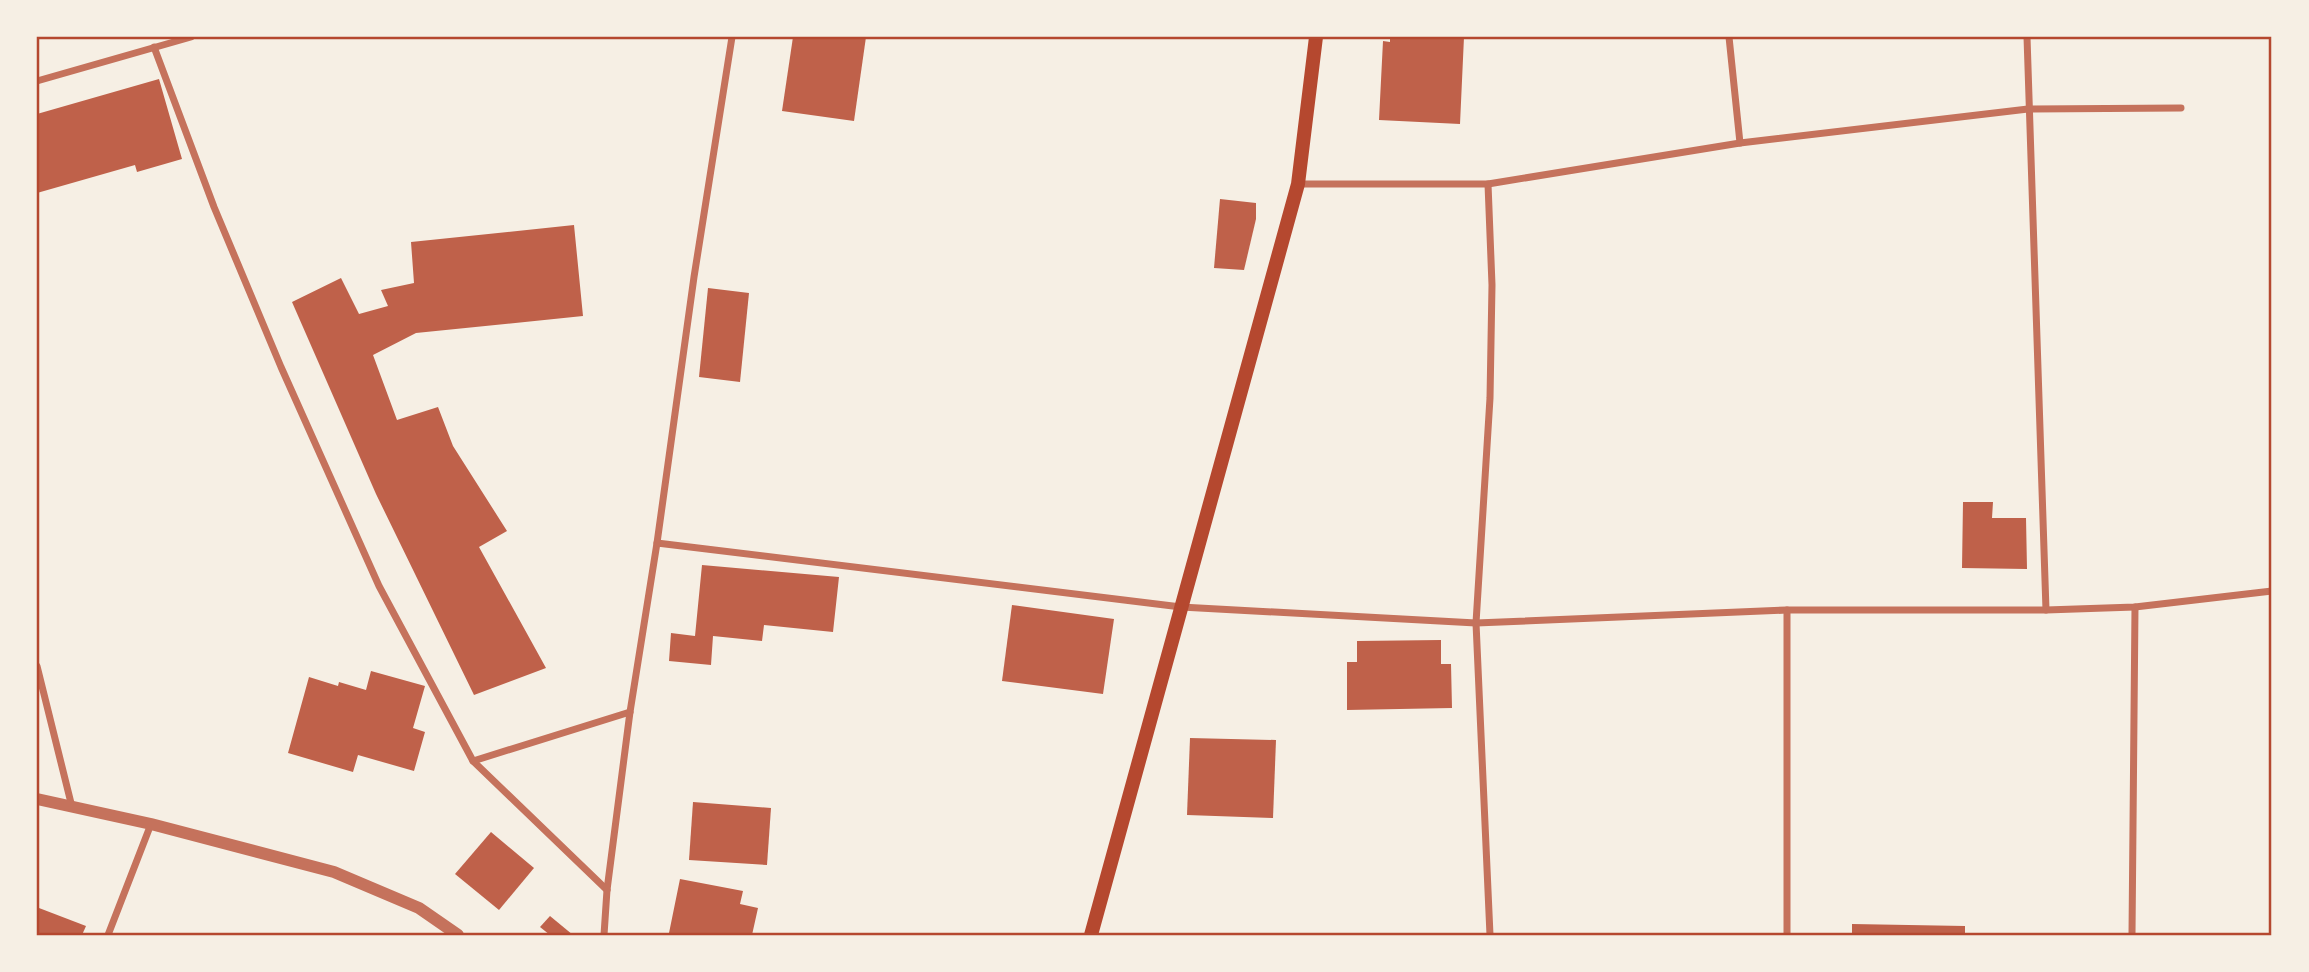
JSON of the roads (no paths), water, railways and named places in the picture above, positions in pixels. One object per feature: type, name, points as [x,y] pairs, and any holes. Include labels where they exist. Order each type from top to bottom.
[{"type":"main road","points":[[1091,935],[1298,184],[1316,37]]},
{"type":"street","points":[[37,81],[191,37]]},
{"type":"street","points":[[604,935],[607,890],[630,712],[657,543],[694,277],[733,37]]},
{"type":"street","points":[[1729,37],[1740,143]]},
{"type":"street","points":[[2027,37],[2046,610]]},
{"type":"street","points":[[154,47],[215,207],[286,379],[379,586],[473,761],[607,890]]},
{"type":"street","points":[[1298,184],[1488,184],[1740,143],[2028,109],[2181,107]]},
{"type":"street","points":[[1488,184],[1492,285],[1490,398],[1476,623],[1490,935]]},
{"type":"street","points":[[657,543],[1181,607],[1476,623],[1787,610],[2046,610],[2135,607],[2272,591]]},
{"type":"street","points":[[2132,935],[2135,607]]},
{"type":"street","points":[[1787,610],[1787,935]]},
{"type":"street","points":[[37,667],[72,808]]},
{"type":"street","points":[[473,761],[630,712]]},
{"type":"street","points":[[37,799],[151,824],[334,872],[419,908],[458,935]]},
{"type":"street","points":[[108,935],[151,824]]}]
